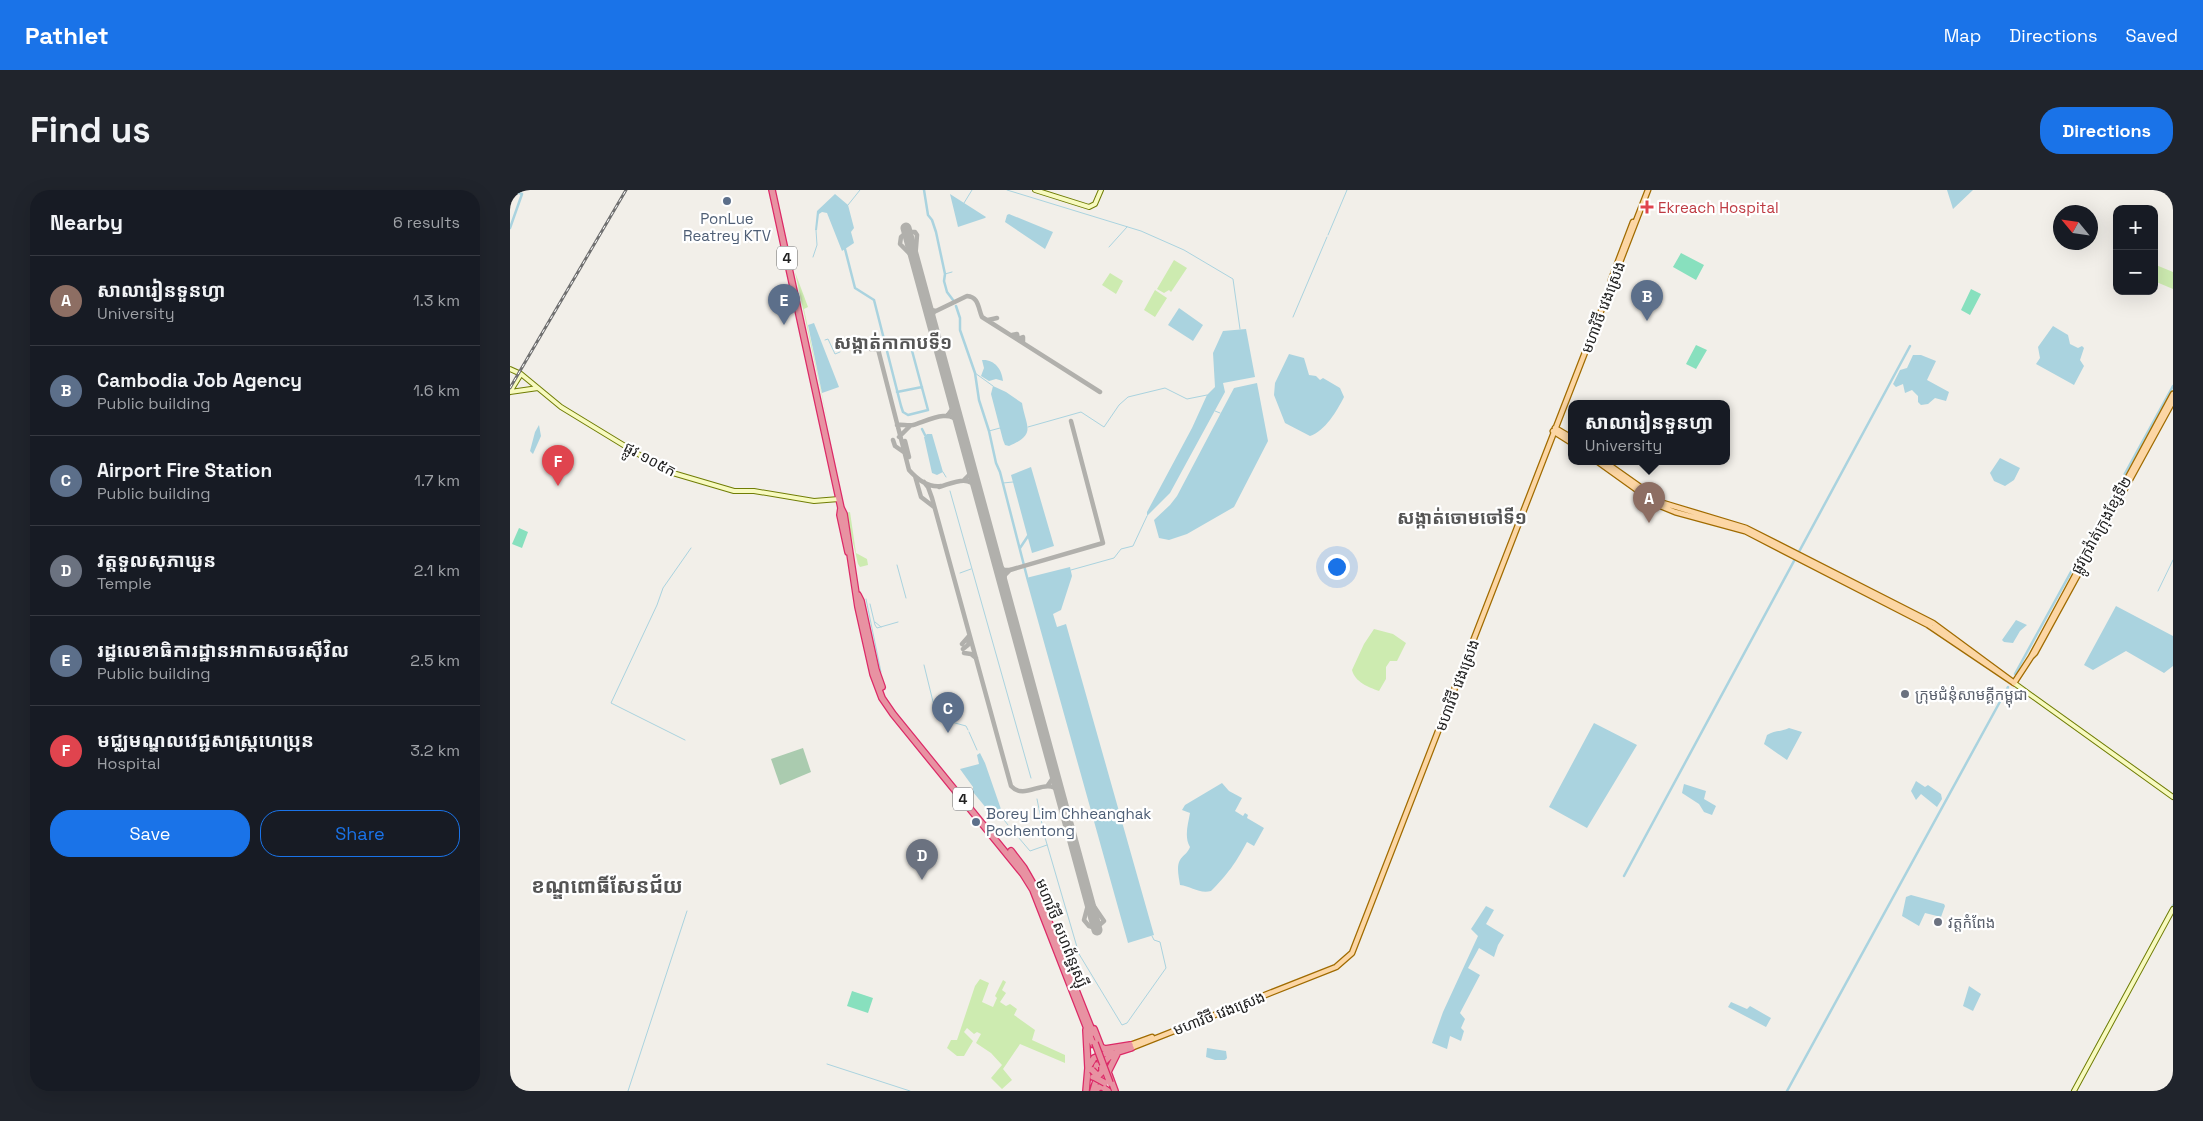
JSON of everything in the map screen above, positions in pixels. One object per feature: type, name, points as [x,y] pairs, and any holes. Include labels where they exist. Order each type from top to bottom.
[{"type":"highway","name":"មហាវិថី សហព័ន្ធរុស្ស៊ី","points":[[774,190],[841,508],[842,527],[847,550],[858,595],[862,601],[876,670],[885,696],[1027,872],[1036,889],[1079,1003]]},
{"type":"highway","points":[[1079,1003],[1094,1068],[1086,1091]]},
{"type":"highway","points":[[1079,1003],[1112,1091]]},
{"type":"highway","points":[[1079,1003],[1086,1009],[1102,1048],[1108,1050],[1118,1046],[1130,1047]]},
{"type":"highway","points":[[1084,1023],[1095,1042],[1094,1077],[1108,1083]]},
{"type":"highway","points":[[1090,1091],[1096,1060],[1130,1047]]},
{"type":"highway","points":[[1108,1083],[1091,1065],[1096,1057],[1130,1047]]},
{"type":"highway","points":[[1112,1091],[1108,1071],[1114,1057],[1120,1051]]},
{"type":"highway","points":[[1094,1091],[1101,1066],[1112,1054]]},
{"type":"highway","points":[[1094,1091],[1100,1086],[1112,1091]]},
{"type":"main road","points":[[1034,190],[1089,207],[1096,203],[1101,190]]},
{"type":"main road","name":"មហាវិថី វេងស្រេង","points":[[1130,1047],[1336,967],[1345,961],[1356,946],[1647,190]]},
{"type":"main road","name":"ផ្លូវ ១០៥ក","points":[[510,369],[521,374],[561,407],[666,471],[734,491],[754,491],[814,501],[839,499]]},
{"type":"main road","points":[[510,392],[521,374]]},
{"type":"main road","points":[[510,392],[538,388]]},
{"type":"main road","name":"ផ្លូវក្រវ៉ាត់ក្រុងខ្សែទី២","points":[[2014,683],[2035,653],[2173,394]]},
{"type":"main road","name":"ផ្លូវក្រវ៉ាត់ក្រុងខ្សែទី២","points":[[2111,510],[2173,401]]},
{"type":"main road","points":[[1554,430],[1568,436]]},
{"type":"main road","points":[[1554,430],[1568,440]]},
{"type":"main road","points":[[1602,465],[1666,507],[1740,529],[1797,556],[1931,626],[2173,797]]},
{"type":"main road","points":[[1608,465],[1652,499]]},
{"type":"main road","points":[[2074,1091],[2173,909]]},
{"type":"green space","points":[[1681,253],[1704,265],[1696,280],[1673,267]]},
{"type":"green space","points":[[1174,260],[1187,268],[1171,292],[1169,290],[1164,293],[1157,289]]},
{"type":"green space","points":[[2158,266],[2173,272],[2173,289],[2158,283]]},
{"type":"green space","points":[[795,272],[808,307],[804,309],[831,437]]},
{"type":"green space","points":[[1110,273],[1123,281],[1116,294],[1102,285]]},
{"type":"green space","points":[[1971,289],[1981,294],[1970,315],[1961,310]]},
{"type":"green space","points":[[1155,290],[1167,298],[1155,317],[1144,310]]},
{"type":"green space","points":[[1696,345],[1707,350],[1696,369],[1686,364]]},
{"type":"green space","points":[[850,512],[856,553],[867,559],[868,565],[860,567],[858,564],[846,513]]},
{"type":"green space","points":[[519,528],[528,532],[522,548],[512,544]]},
{"type":"green space","points":[[1374,629],[1393,634],[1406,643],[1397,661],[1390,661],[1386,667],[1386,679],[1379,691],[1359,681],[1352,670],[1364,644]]},
{"type":"green space","points":[[803,748],[811,772],[780,785],[771,759]]},
{"type":"green space","points":[[980,979],[989,983],[982,1002],[993,1007],[997,998],[995,996],[1003,980],[1006,982],[1002,990],[1006,993],[1000,1002],[1006,1006],[1010,1004],[1017,1009],[1014,1015],[1035,1030],[1032,1040],[1065,1055],[1065,1063],[1020,1044],[1003,1069],[1012,1080],[1002,1089],[991,1078],[1002,1065],[991,1053],[976,1043],[981,1034],[977,1032],[974,1034],[967,1028],[964,1032],[973,1041],[964,1056],[957,1056],[947,1048],[951,1040],[957,1040],[975,986]]},
{"type":"green space","points":[[852,991],[873,998],[868,1013],[847,1006]]},
{"type":"water","points":[[1947,190],[1973,190],[1953,209]]},
{"type":"water","points":[[835,194],[848,205],[854,228],[851,232],[854,243],[842,251],[827,213],[822,212],[819,214],[817,230],[815,230],[817,211]]},
{"type":"water","points":[[950,194],[986,217],[958,227]]},
{"type":"water","points":[[1009,214],[1053,232],[1045,249],[1005,222]]},
{"type":"water","points":[[1179,308],[1203,325],[1193,341],[1168,325]]},
{"type":"water","points":[[814,323],[839,387],[822,393],[808,325]]},
{"type":"water","points":[[2053,326],[2068,335],[2070,344],[2078,348],[2082,346],[2084,348],[2080,360],[2084,366],[2074,385],[2036,364],[2040,358],[2038,347]]},
{"type":"water","points":[[1246,329],[1255,377],[1223,383],[1225,392],[1170,493],[1147,516],[1147,512],[1192,428],[1207,395],[1215,387],[1213,353],[1223,331]]},
{"type":"water","points":[[1289,354],[1304,358],[1309,375],[1316,376],[1320,380],[1323,378],[1340,388],[1344,397],[1326,425],[1310,436],[1285,423],[1274,395],[1275,383]]},
{"type":"water","points":[[1913,355],[1921,355],[1936,361],[1927,380],[1949,392],[1946,401],[1935,398],[1928,404],[1921,405],[1918,402],[1918,396],[1912,390],[1905,393],[1903,384],[1896,387],[1893,384],[1900,370],[1907,368]]},
{"type":"water","points":[[982,360],[990,361],[997,366],[1003,381],[996,379],[989,381],[981,376],[984,368]]},
{"type":"water","points":[[1257,383],[1268,441],[1234,507],[1187,534],[1169,540],[1159,538],[1154,520],[1177,496],[1234,388]]},
{"type":"water","points":[[993,386],[1022,403],[1028,429],[1023,438],[1009,446],[1005,445],[1003,440],[991,394]]},
{"type":"water","points":[[539,425],[541,436],[533,454],[530,451]]},
{"type":"water","points":[[927,434],[932,434],[943,472],[937,475],[932,473],[924,437]]},
{"type":"water","points":[[2000,458],[2020,468],[2014,480],[2005,486],[1994,481],[1990,473]]},
{"type":"water","points":[[1031,467],[1054,546],[1032,553],[1011,475]]},
{"type":"water","points":[[1070,567],[1072,576],[1061,610],[1053,614],[1057,627],[1066,624],[1154,935],[1128,943],[1026,578]]},
{"type":"water","points":[[2116,606],[2173,636],[2173,666],[2164,673],[2126,651],[2093,670],[2084,665]]},
{"type":"water","points":[[2016,620],[2027,625],[2020,631],[2013,643],[2004,642],[2002,640]]},
{"type":"water","points":[[1594,723],[1637,745],[1587,828],[1549,807]]},
{"type":"water","points":[[1789,728],[1802,732],[1787,760],[1764,744],[1767,735]]},
{"type":"water","points":[[980,753],[1003,815],[996,820],[973,792],[973,787],[960,769],[979,764],[977,755]]},
{"type":"water","points":[[1916,781],[1925,787],[1928,785],[1941,794],[1942,799],[1937,807],[1921,794],[1916,800],[1911,791]]},
{"type":"water","points":[[1222,783],[1229,791],[1242,798],[1235,811],[1243,816],[1245,813],[1248,815],[1247,818],[1264,828],[1254,846],[1247,842],[1231,868],[1211,891],[1199,891],[1180,885],[1178,866],[1181,858],[1190,847],[1187,835],[1190,813],[1182,810],[1185,805]]},
{"type":"water","points":[[1684,784],[1706,791],[1704,799],[1716,806],[1712,815],[1704,812],[1699,804],[1682,793]]},
{"type":"water","points":[[1911,895],[1944,904],[1941,917],[1925,913],[1919,926],[1902,916],[1906,897]]},
{"type":"water","points":[[1486,906],[1494,910],[1486,924],[1504,935],[1494,957],[1479,948],[1468,968],[1480,975],[1460,1013],[1465,1019],[1461,1028],[1464,1031],[1461,1041],[1450,1036],[1447,1049],[1432,1043],[1443,1012],[1478,936],[1471,929]]},
{"type":"water","points":[[1969,986],[1981,994],[1973,1011],[1963,1006]]},
{"type":"water","points":[[1731,1002],[1747,1009],[1750,1006],[1771,1018],[1766,1027],[1728,1007]]},
{"type":"water","points":[[1207,1048],[1226,1051],[1227,1058],[1225,1060],[1215,1060],[1206,1057]]},
{"type":"waterway","points":[[510,190],[522,194],[510,228]]},
{"type":"waterway","points":[[848,205],[860,190]]},
{"type":"waterway","points":[[924,190],[928,215],[936,232],[945,274],[944,281],[947,292],[953,300]]},
{"type":"waterway","points":[[964,203],[972,190]]},
{"type":"waterway","points":[[1007,190],[1141,231],[1184,250],[1233,279],[1240,329]]},
{"type":"waterway","points":[[1328,235],[1347,190]]},
{"type":"waterway","points":[[1109,247],[1127,227]]},
{"type":"waterway","points":[[813,257],[817,245],[816,230]]},
{"type":"waterway","points":[[1293,317],[1327,237]]},
{"type":"waterway","points":[[845,249],[855,288],[874,300],[901,406],[903,412],[908,415],[928,410],[911,347]]},
{"type":"waterway","points":[[945,274],[952,272]]},
{"type":"waterway","points":[[956,306],[960,318],[960,330],[975,373],[979,400],[989,431],[1027,577]]},
{"type":"waterway","points":[[825,340],[828,339],[835,354],[840,352]]},
{"type":"waterway","points":[[1624,876],[1910,346]]},
{"type":"waterway","points":[[975,373],[993,386]]},
{"type":"waterway","points":[[2015,674],[2173,386]]},
{"type":"waterway","points":[[897,392],[922,387]]},
{"type":"waterway","points":[[1028,427],[1081,412],[1104,427],[1119,405],[1128,397],[1165,388],[1187,399],[1207,395]]},
{"type":"waterway","points":[[1215,411],[1220,413]]},
{"type":"waterway","points":[[989,431],[1000,428]]},
{"type":"waterway","points":[[922,429],[925,435]]},
{"type":"waterway","points":[[943,472],[946,477]]},
{"type":"waterway","points":[[1003,483],[1013,482]]},
{"type":"waterway","points":[[950,491],[1031,778]]},
{"type":"waterway","points":[[1071,570],[1114,558],[1121,549],[1133,546],[1147,516]]},
{"type":"waterway","points":[[1020,548],[1028,536]]},
{"type":"waterway","points":[[685,740],[611,703],[657,605],[663,588],[691,548]]},
{"type":"waterway","points":[[2158,591],[2173,560]]},
{"type":"waterway","points":[[897,565],[906,598]]},
{"type":"waterway","points":[[960,573],[971,569]]},
{"type":"waterway","points":[[866,599],[881,672]]},
{"type":"waterway","points":[[870,604],[877,628],[898,622]]},
{"type":"waterway","points":[[875,622],[881,627]]},
{"type":"waterway","points":[[924,665],[937,718],[966,726],[968,730]]},
{"type":"waterway","points":[[1787,1091],[2008,687]]},
{"type":"waterway","points":[[969,732],[977,750]]},
{"type":"waterway","points":[[1037,799],[1044,834],[1079,954],[1122,1025],[1127,1023],[1166,968],[1160,942],[1154,940],[1152,936]]},
{"type":"waterway","points":[[1001,816],[1008,825]]},
{"type":"waterway","points":[[1013,831],[1030,851],[1047,845]]},
{"type":"waterway","points":[[2146,954],[2173,904]]},
{"type":"waterway","points":[[628,1091],[687,911]]},
{"type":"waterway","points":[[2094,1049],[2129,985]]},
{"type":"waterway","points":[[827,1064],[910,1091]]},
{"type":"taxiway","points":[[914,258],[900,244],[901,237],[907,232],[915,232],[917,235],[915,260]]},
{"type":"taxiway","points":[[927,306],[931,310],[936,311],[967,296],[974,298],[982,317],[1100,392]]},
{"type":"taxiway","points":[[931,319],[935,311]]},
{"type":"taxiway","points":[[988,320],[997,318]]},
{"type":"taxiway","points":[[1012,335],[1017,334],[1018,339],[1023,337],[1023,343]]},
{"type":"taxiway","points":[[870,349],[878,349],[909,470],[923,482],[932,486],[941,486]]},
{"type":"taxiway","points":[[947,416],[953,408],[953,399]]},
{"type":"taxiway","points":[[897,425],[913,425],[944,416],[950,416],[959,423]]},
{"type":"taxiway","points":[[997,563],[1004,570],[1010,570],[1103,543],[1071,421]]},
{"type":"taxiway","points":[[899,437],[910,426]]},
{"type":"taxiway","points":[[893,440],[895,446],[905,453]]},
{"type":"taxiway","points":[[905,441],[909,457]]},
{"type":"taxiway","points":[[964,480],[969,475],[971,466]]},
{"type":"taxiway","points":[[915,476],[921,497],[934,507]]},
{"type":"taxiway","points":[[939,487],[965,481],[974,484],[977,489]]},
{"type":"taxiway","points":[[924,482],[932,498],[1011,786],[1023,791],[1048,786],[1060,792]]},
{"type":"taxiway","points":[[1003,583],[1005,575],[1010,570]]},
{"type":"taxiway","points":[[962,644],[969,636]]},
{"type":"taxiway","points":[[963,649],[968,645],[970,639]]},
{"type":"taxiway","points":[[964,653],[971,654],[976,658]]},
{"type":"taxiway","points":[[1048,785],[1055,775]]},
{"type":"taxiway","points":[[1089,899],[1104,921],[1096,928],[1089,926],[1084,920],[1089,901]]},
{"type":"runway","points":[[906,228],[1097,930]]},
{"type":"railway","points":[[510,388],[626,190]]},
{"type":"place","name":"PonLue Reatrey KTV","points":[[727,201]]},
{"type":"place","name":"Ekreach Hospital","points":[[1647,207]]},
{"type":"place","name":"Cambodia Job Agency","points":[[1647,321]]},
{"type":"place","name":"រដ្ឋលេខាធិការដ្ឋានអាកាសចរស៊ីវិល","points":[[784,325]]},
{"type":"place","name":"មជ្ឈមណ្ឌលវេជ្ជសាស្ត្រហេប្រុន","points":[[558,486]]},
{"type":"place","name":"សាលារៀនទួនហ្វា","points":[[1649,523]]},
{"type":"place","name":"ក្រុមជំនុំសាមគ្គីកម្ពុជា","points":[[1905,694]]},
{"type":"place","name":"Airport Fire Station","points":[[948,733]]},
{"type":"place","name":"Borey Lim Chheanghak Pochentong","points":[[976,822]]},
{"type":"place","name":"វត្តទួលសុភាឃួន","points":[[922,880]]},
{"type":"place","name":"វត្តកំពែង","points":[[1938,922]]},
{"type":"district","name":"សង្កាត់កាកាបទី១","points":[[893,342]]},
{"type":"district","name":"សង្កាត់ចោមចៅទី១","points":[[1462,517]]},
{"type":"district","name":"ខណ្ឌពោធិ៍សែនជ័យ","points":[[607,886]]}]
